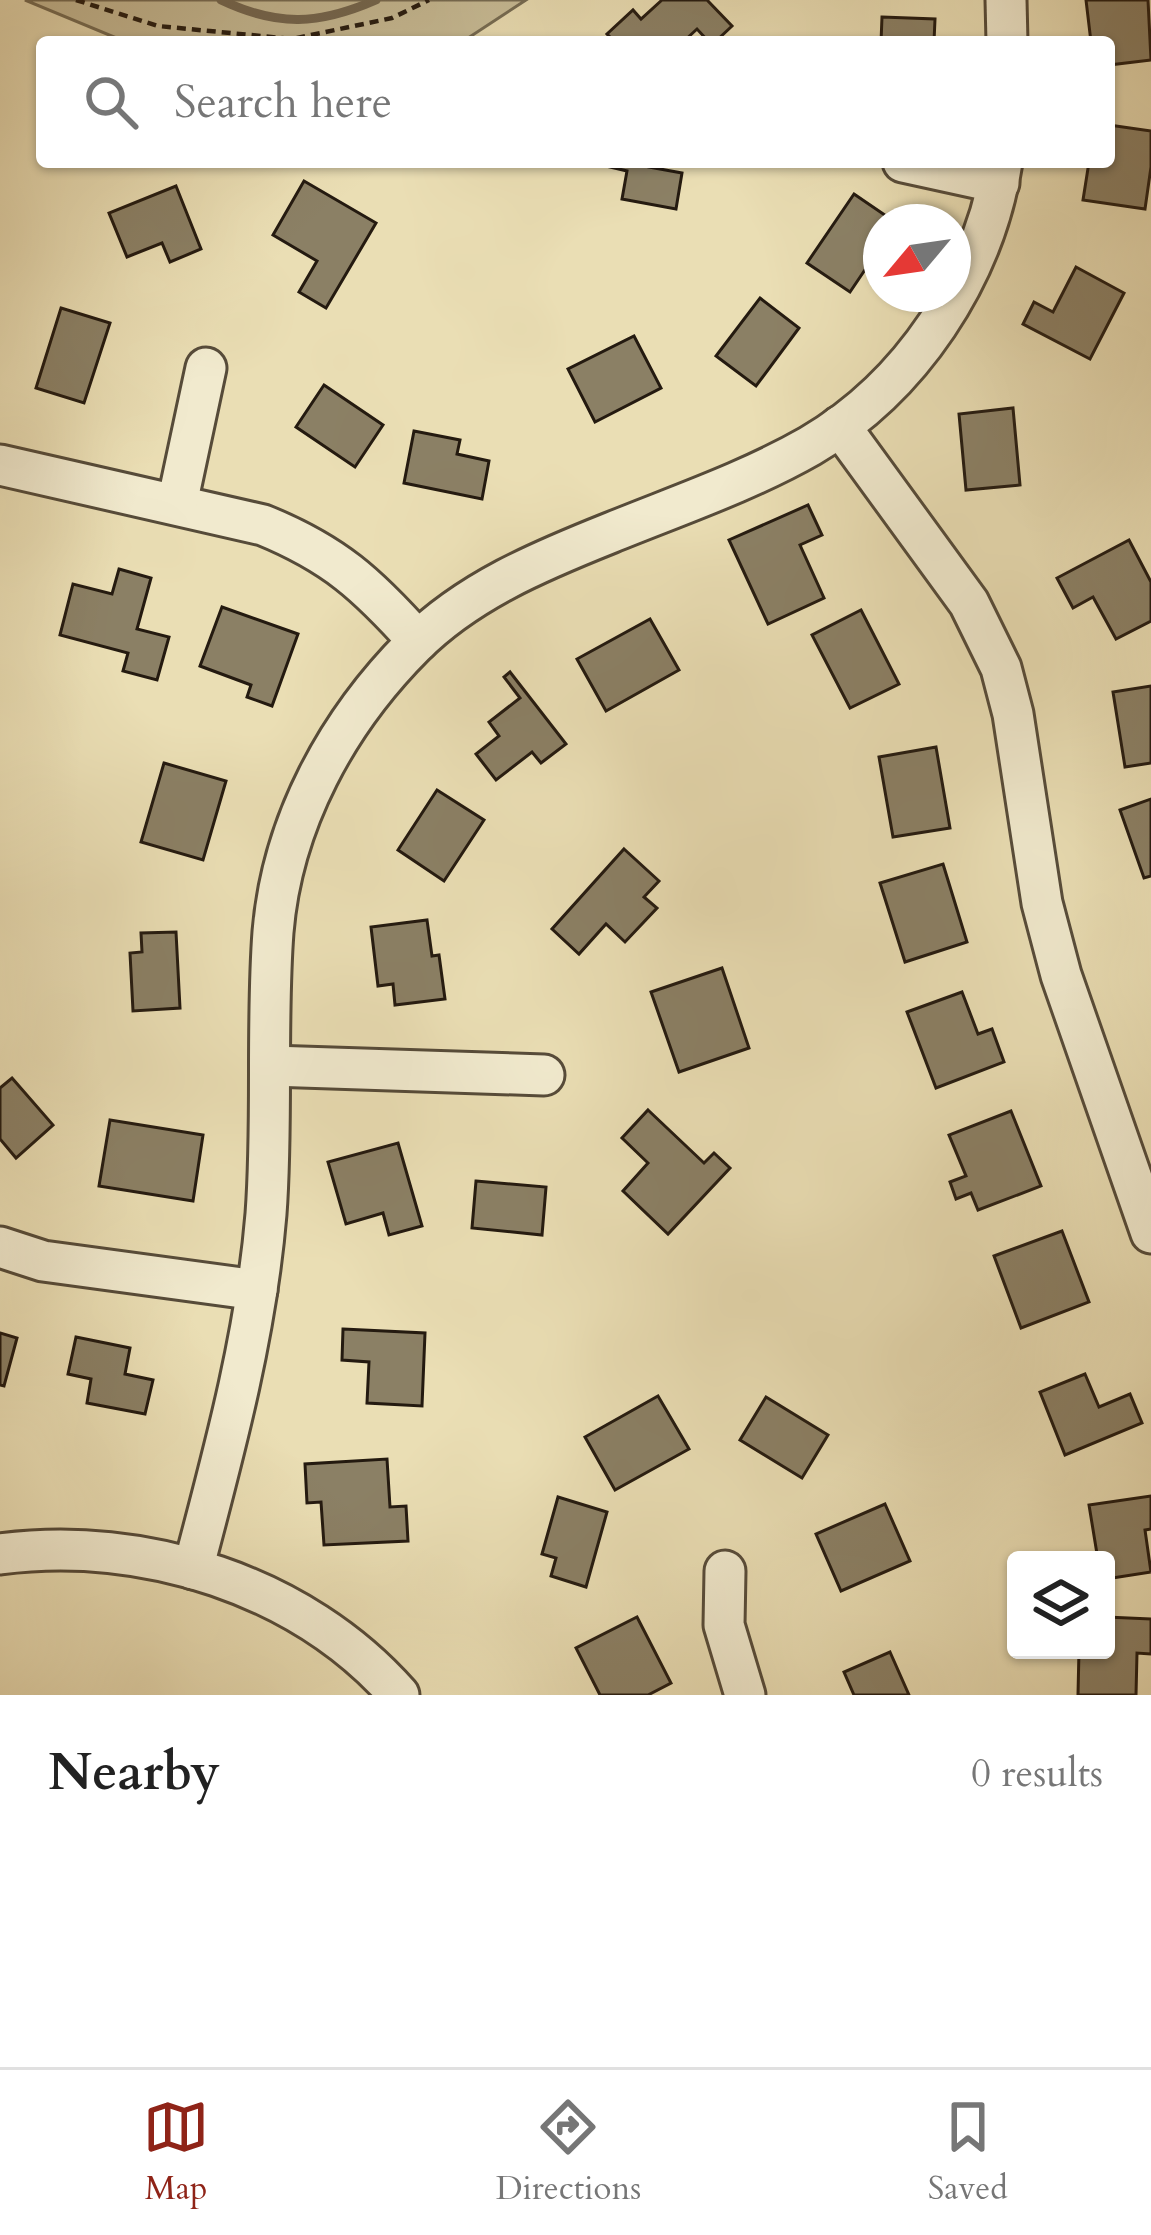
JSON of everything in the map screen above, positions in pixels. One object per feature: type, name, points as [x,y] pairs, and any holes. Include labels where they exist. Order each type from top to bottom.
[{"type":"street","points":[[1006,0],[1007,36]]},
{"type":"street","points":[[194,1569],[231,1425],[257,1290],[266,1212],[274,928],[285,867],[303,808],[327,758],[380,680],[452,613],[556,555],[752,475],[810,446],[878,394],[917,352],[952,303],[982,236],[1000,173],[956,168]]},
{"type":"street","points":[[177,505],[206,368]]},
{"type":"street","points":[[840,426],[969,603],[1001,668],[1013,714],[1042,903],[1056,957],[1151,1233]]},
{"type":"street","points":[[0,465],[262,525],[300,540],[342,566],[418,641]]},
{"type":"street","points":[[271,1066],[544,1075]]},
{"type":"street","points":[[0,1247],[43,1261],[257,1290]]},
{"type":"street","points":[[0,1554],[102,1553],[178,1564],[251,1589],[302,1614],[370,1666],[399,1695]]},
{"type":"street","points":[[725,1571],[724,1624],[745,1695]]},
{"type":"path","points":[[76,0],[158,26],[261,36]]},
{"type":"path","points":[[306,36],[392,18],[429,0]]},
{"type":"shaded area","points":[[25,0],[526,0],[471,36],[112,36]]},
{"type":"building","points":[[662,0],[707,0],[732,26],[721,36],[703,36],[697,29],[689,36],[607,34],[633,10],[641,19]]},
{"type":"building","points":[[1086,0],[1148,0],[1151,60],[1115,64],[1115,36],[1090,36]]},
{"type":"building","points":[[882,17],[935,19],[934,36],[881,36]]},
{"type":"building","points":[[1115,126],[1151,131],[1145,209],[1083,200],[1088,168],[1115,168]]},
{"type":"building","points":[[614,168],[682,173],[676,209],[622,199],[627,171]]},
{"type":"building","points":[[304,181],[376,223],[326,308],[299,292],[317,261],[273,235]]},
{"type":"building","points":[[176,186],[201,249],[170,262],[162,243],[127,257],[109,213]]},
{"type":"building","points":[[854,194],[869,204],[863,204],[863,273],[850,292],[807,263]]},
{"type":"building","points":[[1076,267],[1124,293],[1090,359],[1023,324],[1034,302],[1053,312]]},
{"type":"building","points":[[760,298],[799,328],[756,386],[716,356]]},
{"type":"building","points":[[61,308],[110,323],[84,403],[36,388]]},
{"type":"building","points":[[634,336],[661,388],[595,422],[568,369]]},
{"type":"building","points":[[324,385],[383,425],[355,467],[296,427]]},
{"type":"building","points":[[1013,408],[1020,485],[966,490],[959,414]]},
{"type":"building","points":[[414,431],[460,440],[457,454],[489,461],[482,499],[404,483]]},
{"type":"building","points":[[808,505],[822,535],[800,545],[824,598],[768,624],[729,540]]},
{"type":"building","points":[[1129,540],[1151,582],[1151,621],[1116,639],[1093,597],[1073,608],[1057,578]]},
{"type":"building","points":[[119,569],[151,578],[137,629],[169,637],[157,680],[123,671],[128,653],[60,635],[73,584],[112,594]]},
{"type":"building","points":[[222,607],[298,634],[272,706],[247,697],[251,685],[200,666]]},
{"type":"building","points":[[861,610],[899,684],[850,708],[812,635]]},
{"type":"building","points":[[650,619],[679,670],[606,711],[577,659]]},
{"type":"building","points":[[510,672],[566,744],[541,763],[532,752],[496,780],[476,754],[499,736],[489,722],[520,698],[504,677]]},
{"type":"building","points":[[1151,686],[1151,763],[1125,767],[1113,692]]},
{"type":"building","points":[[936,747],[950,828],[893,837],[879,757]]},
{"type":"building","points":[[164,763],[226,781],[203,860],[141,842]]},
{"type":"building","points":[[437,790],[484,820],[444,881],[398,850]]},
{"type":"building","points":[[1151,799],[1151,876],[1144,878],[1120,810]]},
{"type":"building","points":[[624,849],[659,881],[644,897],[657,908],[625,942],[606,924],[579,954],[552,929]]},
{"type":"building","points":[[943,864],[967,942],[905,962],[880,883]]},
{"type":"building","points":[[427,920],[432,956],[439,955],[445,999],[395,1005],[393,984],[378,986],[371,927]]},
{"type":"building","points":[[176,932],[180,1008],[133,1011],[130,953],[142,952],[141,933]]},
{"type":"building","points":[[722,968],[749,1048],[679,1072],[651,992]]},
{"type":"building","points":[[962,992],[978,1034],[992,1029],[1004,1062],[936,1088],[907,1012]]},
{"type":"building","points":[[12,1078],[53,1125],[16,1158],[0,1139],[0,1088]]},
{"type":"building","points":[[648,1110],[704,1163],[714,1153],[730,1168],[668,1234],[623,1191],[648,1163],[622,1138]]},
{"type":"building","points":[[1011,1111],[1041,1186],[978,1210],[971,1193],[956,1199],[950,1182],[966,1176],[949,1135]]},
{"type":"building","points":[[110,1120],[203,1135],[193,1201],[99,1186]]},
{"type":"building","points":[[398,1143],[422,1226],[389,1235],[383,1213],[346,1224],[328,1162]]},
{"type":"building","points":[[476,1181],[546,1187],[542,1235],[472,1228]]},
{"type":"building","points":[[1062,1231],[1089,1302],[1021,1328],[994,1256]]},
{"type":"building","points":[[343,1329],[425,1333],[422,1406],[367,1403],[369,1362],[342,1360]]},
{"type":"building","points":[[0,1333],[17,1338],[4,1386],[0,1385]]},
{"type":"building","points":[[76,1337],[130,1348],[125,1374],[153,1380],[145,1414],[87,1403],[91,1379],[68,1374]]},
{"type":"building","points":[[1085,1374],[1099,1407],[1130,1394],[1142,1423],[1065,1455],[1040,1392]]},
{"type":"building","points":[[658,1396],[689,1449],[615,1490],[585,1437]]},
{"type":"building","points":[[766,1397],[828,1435],[802,1478],[740,1440]]},
{"type":"building","points":[[387,1459],[390,1507],[406,1506],[408,1541],[324,1545],[321,1502],[307,1503],[305,1464]]},
{"type":"building","points":[[1151,1496],[1151,1529],[1145,1530],[1151,1572],[1115,1578],[1115,1551],[1097,1551],[1089,1505]]},
{"type":"building","points":[[558,1497],[607,1512],[586,1587],[551,1576],[556,1558],[542,1554]]},
{"type":"building","points":[[885,1504],[910,1561],[841,1591],[816,1534]]},
{"type":"building","points":[[637,1617],[671,1683],[648,1695],[600,1695],[576,1648]]},
{"type":"building","points":[[1115,1617],[1151,1619],[1151,1654],[1137,1653],[1136,1695],[1078,1695],[1079,1659],[1115,1659]]},
{"type":"building","points":[[890,1652],[909,1695],[854,1695],[844,1672]]},
{"type":"waterway","points":[[221,0],[261,15],[299,20],[376,0]]}]
